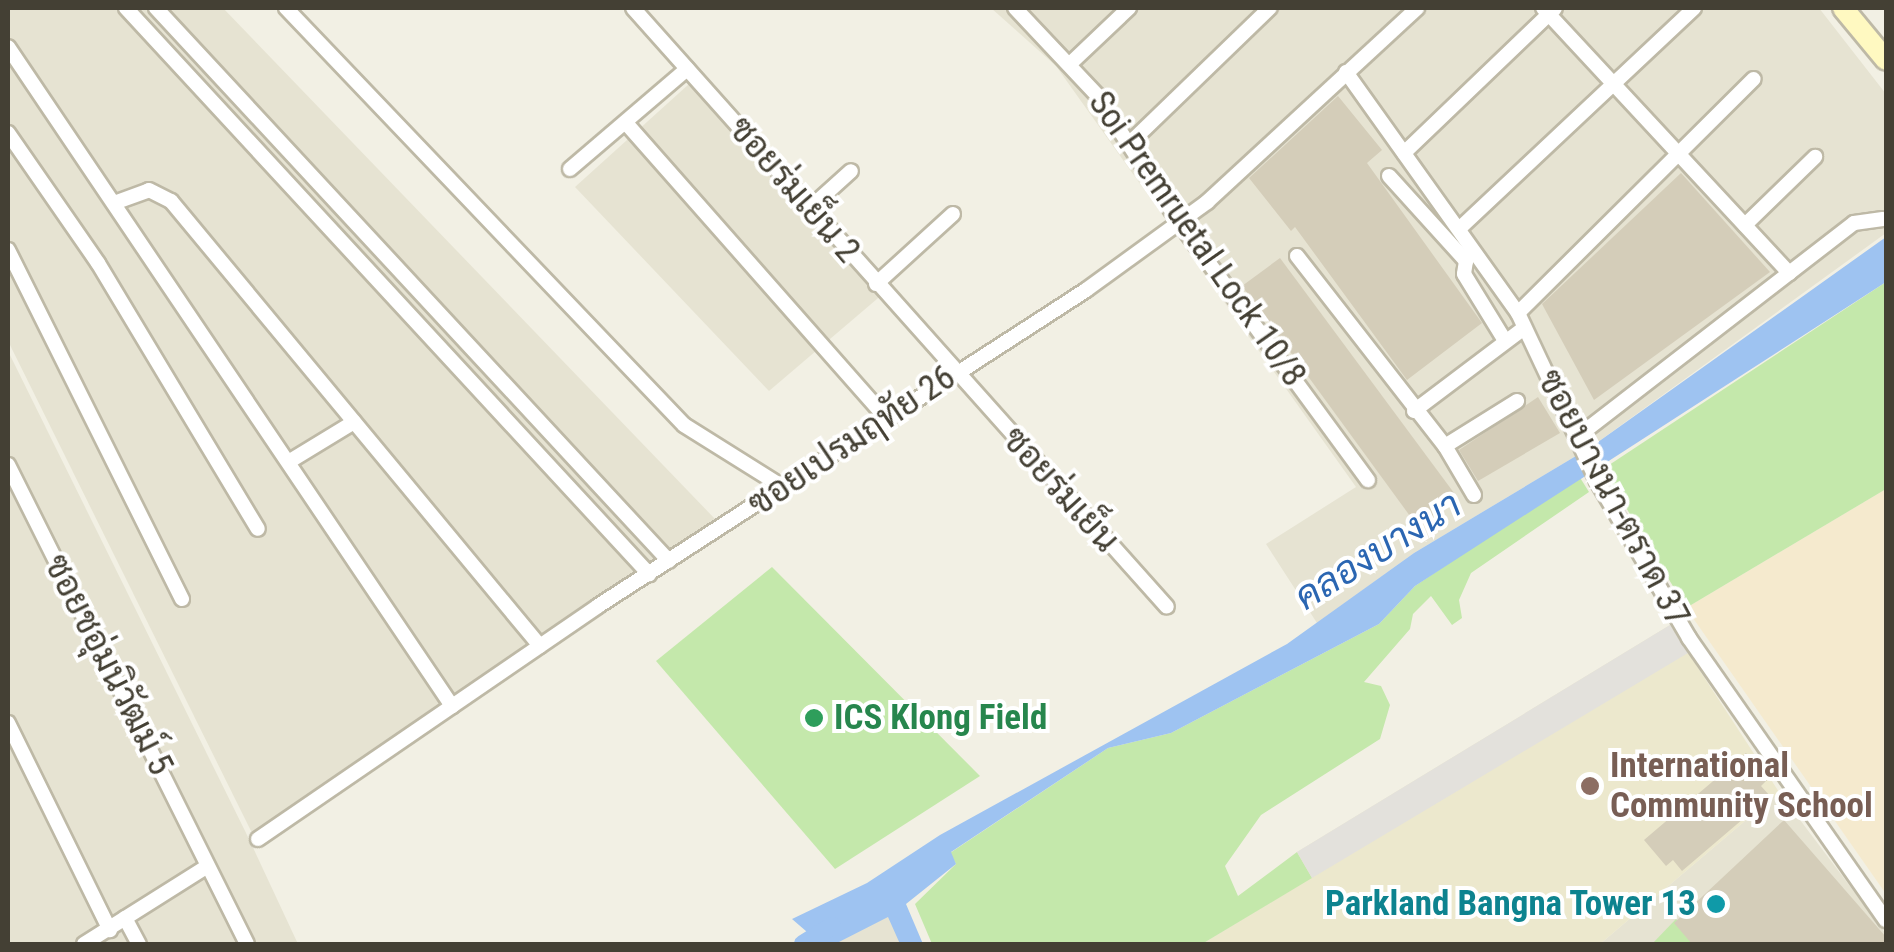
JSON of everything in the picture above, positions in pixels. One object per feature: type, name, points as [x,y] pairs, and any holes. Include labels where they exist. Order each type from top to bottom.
[{"type":"main road","points":[[1844,8],[1886,57]]},
{"type":"main road","points":[[1858,8],[1886,57]]},
{"type":"street","points":[[126,8],[650,574]]},
{"type":"street","points":[[156,8],[669,562]]},
{"type":"street","points":[[286,8],[684,425],[783,487]]},
{"type":"street","name":"ซอยร่มเย็น 2","points":[[632,8],[954,372]]},
{"type":"street","name":"Soi Premruetal Lock 10/8","points":[[1015,8],[1072,62],[1131,142],[1179,222],[1368,480]]},
{"type":"street","points":[[1072,62],[1130,8]]},
{"type":"street","points":[[1131,142],[1270,8]]},
{"type":"street","name":"ซอยเปรมฤทัย 26","points":[[258,838],[1179,222],[1417,8]]},
{"type":"street","points":[[1460,228],[1694,8]]},
{"type":"street","points":[[1404,154],[1549,10],[1790,272]]},
{"type":"street","points":[[8,47],[452,706]]},
{"type":"street","points":[[570,169],[687,69]]},
{"type":"street","name":"ซอยบางนา-ตราด 37","points":[[1346,72],[1518,313],[1597,481],[1746,726],[1886,920]]},
{"type":"street","points":[[1518,313],[1754,79]]},
{"type":"street","points":[[209,96],[224,82]]},
{"type":"street","points":[[626,123],[886,418]]},
{"type":"street","points":[[8,133],[98,263],[258,529]]},
{"type":"street","points":[[1745,225],[1816,158]]},
{"type":"street","points":[[810,208],[851,171]]},
{"type":"street","points":[[1388,176],[1466,262],[1464,274],[1504,339]]},
{"type":"street","points":[[114,203],[149,190],[171,201],[540,646]]},
{"type":"street","points":[[876,284],[953,214]]},
{"type":"street","points":[[1579,440],[1854,224],[1883,219]]},
{"type":"street","points":[[342,240],[358,226]]},
{"type":"street","points":[[8,250],[182,599]]},
{"type":"street","points":[[1297,256],[1444,446],[1474,495]]},
{"type":"street","points":[[1414,411],[1504,339],[1523,329]]},
{"type":"street","points":[[472,382],[488,367]]},
{"type":"street","name":"ซอยร่มเย็น","points":[[954,372],[1166,607]]},
{"type":"street","points":[[1444,446],[1517,401]]},
{"type":"street","points":[[290,461],[354,422]]},
{"type":"street","points":[[549,464],[565,450]]},
{"type":"street","name":"ซอยชอุ่มนิวัฒม์ 5","points":[[8,464],[246,944]]},
{"type":"street","points":[[8,724],[110,930]]},
{"type":"street","points":[[84,944],[208,866]]},
{"type":"street","points":[[126,918],[138,944]]},
{"type":"shaded area","points":[[8,8],[223,8],[716,520],[252,833],[8,341]]},
{"type":"shaded area","points":[[991,8],[1819,8],[1886,94],[1886,233],[1591,447],[1414,553],[1317,623],[1266,544],[1356,487],[1056,66]]},
{"type":"shaded area","points":[[689,84],[884,293],[769,391],[575,187]]},
{"type":"shaded area","points":[[8,351],[249,839],[298,944],[8,944]]},
{"type":"shaded area","points":[[1886,489],[1886,894],[1686,608]]},
{"type":"shaded area","name":"International Community School","points":[[1670,625],[1779,792],[1600,944],[1202,944],[1311,878],[1297,852]]},
{"type":"shaded area","points":[[1670,625],[1688,653],[1312,878],[1297,852]]},
{"type":"shaded area","points":[[1779,792],[1886,934],[1886,944],[1600,944]]},
{"type":"shaded area","points":[[891,903],[909,944],[823,944]]},
{"type":"green space","points":[[1886,282],[1886,489],[1686,608],[1603,469]]},
{"type":"green space","points":[[1579,476],[1589,492],[1471,573],[1459,600],[1462,618],[1452,625],[1431,596],[1413,614],[1410,629],[1364,682],[1381,686],[1390,705],[1380,739],[1261,815],[1225,866],[1238,896],[1297,852],[1312,878],[1202,944],[932,944],[915,904],[956,864],[950,853],[1108,748],[1171,733],[1379,624],[1415,586]]},
{"type":"green space","name":"ICS Klong Field","points":[[772,567],[980,776],[835,869],[656,661]]},
{"type":"green space","points":[[1676,919],[1700,944],[1652,944]]},
{"type":"water","points":[[1886,237],[1886,282],[1415,586],[1379,624],[1171,733],[1108,748],[951,852],[956,864],[906,904],[923,944],[900,944],[888,917],[835,944],[821,944],[792,919],[867,883],[940,835],[1287,644],[1414,553],[1591,447]]},
{"type":"building","points":[[1338,96],[1382,150],[1367,163],[1482,323],[1407,380],[1295,227],[1291,231],[1249,178]]},
{"type":"building","points":[[1681,173],[1770,272],[1594,400],[1542,304]]},
{"type":"building","points":[[1280,258],[1457,497],[1418,527],[1242,286]]},
{"type":"building","points":[[1538,397],[1560,433],[1478,481],[1459,450]]},
{"type":"building","points":[[1746,753],[1768,779],[1761,786],[1770,796],[1682,871],[1673,860],[1666,866],[1644,840]]},
{"type":"building","points":[[1784,820],[1886,937],[1886,944],[1692,944],[1674,923]]},
{"type":"waterway","points":[[803,944],[832,926]]},
{"type":"place","name":"ICS Klong Field","points":[[814,718]]},
{"type":"place","name":"International Community School","points":[[1590,786]]},
{"type":"place","name":"Parkland Bangna Tower 13","points":[[1716,904]]},
{"type":"water label","name":"คลองบางนา","points":[[1378,551]]}]
